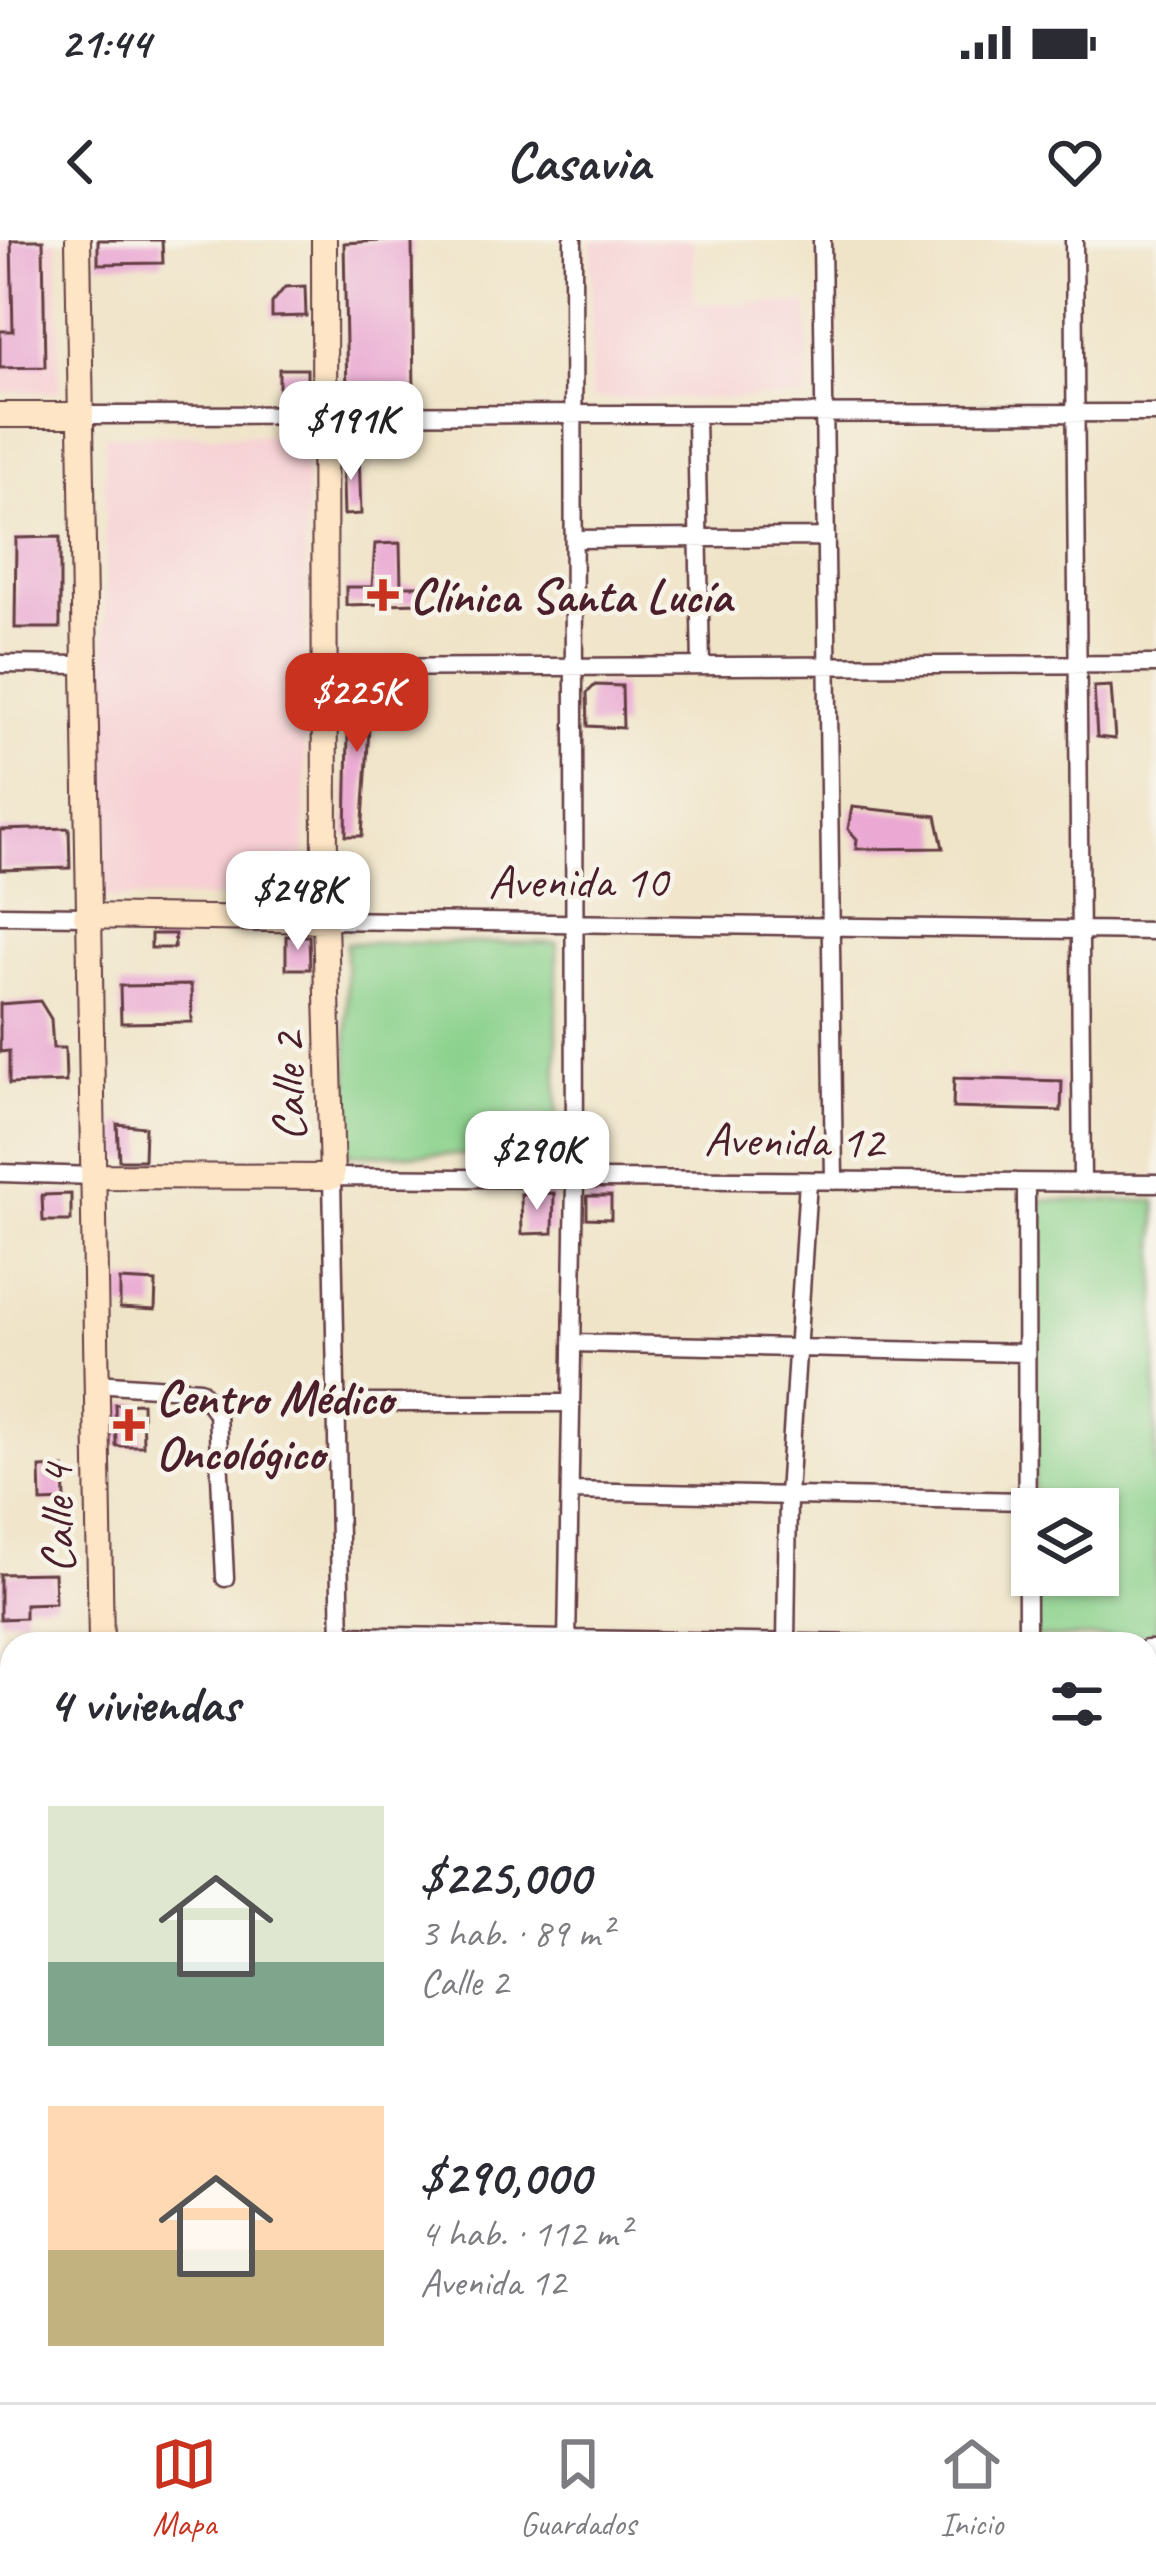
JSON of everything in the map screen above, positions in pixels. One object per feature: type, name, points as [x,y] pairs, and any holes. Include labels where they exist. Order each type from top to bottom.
[{"type":"street","name":"Calle 4","points":[[77,240],[101,1632]]},
{"type":"street","name":"Calle 2","points":[[324,240],[325,920],[341,1632]]},
{"type":"street","points":[[567,1632],[574,1179],[573,240]]},
{"type":"street","points":[[822,240],[834,1181]]},
{"type":"street","points":[[1074,240],[1082,1183]]},
{"type":"street","points":[[0,415],[1156,413]]},
{"type":"street","points":[[696,416],[701,666]]},
{"type":"street","points":[[574,539],[826,537]]},
{"type":"street","points":[[0,664],[85,665]]},
{"type":"street","points":[[325,668],[1156,664]]},
{"type":"street","name":"Avenida 10","points":[[0,915],[834,922],[1156,931]]},
{"type":"street","name":"Avenida 12","points":[[0,1173],[1156,1184]]},
{"type":"street","points":[[786,1632],[788,1495],[808,1180]]},
{"type":"street","points":[[1026,1184],[1026,1488]]},
{"type":"street","points":[[572,1342],[1026,1353]]},
{"type":"street","points":[[95,1383],[200,1390],[208,1395],[217,1413],[225,1578]]},
{"type":"street","points":[[336,1403],[571,1403]]},
{"type":"street","points":[[570,1491],[1011,1501]]},
{"type":"street","points":[[1027,1596],[1027,1632]]},
{"type":"shaded area","points":[[0,240],[58,240],[59,392],[0,392]]},
{"type":"shaded area","points":[[591,240],[693,240],[694,303],[808,303],[808,398],[591,399]]},
{"type":"shaded area","points":[[105,435],[306,435],[305,898],[105,898]]},
{"type":"green space","points":[[346,943],[557,943],[557,1156],[349,1154]]},
{"type":"green space","points":[[1035,1200],[1156,1201],[1156,1632],[1034,1632],[1034,1596],[1119,1596],[1119,1488],[1034,1488]]},
{"type":"building","points":[[11,240],[43,240],[45,367],[0,368],[0,331],[13,331]]},
{"type":"building","points":[[98,240],[162,240],[163,263],[98,264]]},
{"type":"building","points":[[412,241],[414,393],[347,394],[344,243]]},
{"type":"building","points":[[305,286],[306,316],[272,317],[272,303],[285,287]]},
{"type":"building","points":[[279,369],[307,369],[307,396],[279,397]]},
{"type":"building","points":[[342,452],[359,452],[361,514],[344,515]]},
{"type":"building","points":[[60,537],[60,628],[15,628],[16,538]]},
{"type":"building","points":[[400,543],[401,586],[419,586],[420,603],[346,605],[346,587],[372,587],[375,544]]},
{"type":"building","points":[[349,683],[372,683],[362,836],[346,836]]},
{"type":"building","points":[[595,685],[622,686],[623,728],[588,726],[587,693]]},
{"type":"building","points":[[1111,686],[1115,739],[1097,737],[1094,687]]},
{"type":"building","points":[[852,807],[936,816],[943,848],[856,849],[857,839],[848,829]]},
{"type":"building","points":[[69,828],[70,868],[0,870],[0,830]]},
{"type":"building","points":[[151,934],[175,934],[174,948],[151,948]]},
{"type":"building","points":[[286,936],[309,936],[310,969],[286,969]]},
{"type":"building","points":[[191,985],[192,1022],[121,1023],[120,986]]},
{"type":"building","points":[[40,1001],[51,1019],[53,1048],[65,1048],[66,1082],[9,1084],[9,1051],[0,1052],[0,1004]]},
{"type":"building","points":[[954,1078],[1062,1081],[1061,1111],[953,1108]]},
{"type":"building","points":[[117,1124],[145,1127],[144,1160],[119,1160]]},
{"type":"building","points":[[554,1193],[553,1233],[522,1234],[521,1194]]},
{"type":"building","points":[[71,1194],[71,1221],[43,1221],[42,1195]]},
{"type":"building","points":[[587,1196],[611,1196],[611,1219],[587,1218]]},
{"type":"building","points":[[120,1280],[156,1282],[155,1310],[120,1308]]},
{"type":"building","name":"Centro Médico Oncológico","points":[[142,1403],[143,1446],[116,1446],[115,1404]]},
{"type":"building","points":[[64,1467],[65,1501],[41,1502],[40,1468]]},
{"type":"building","points":[[54,1573],[55,1603],[25,1604],[25,1618],[0,1619],[0,1574]]},
{"type":"place","name":"Clínica Santa Lucía","points":[[383,595]]},
{"type":"place","name":"Centro Médico Oncológico","points":[[129,1425]]}]
